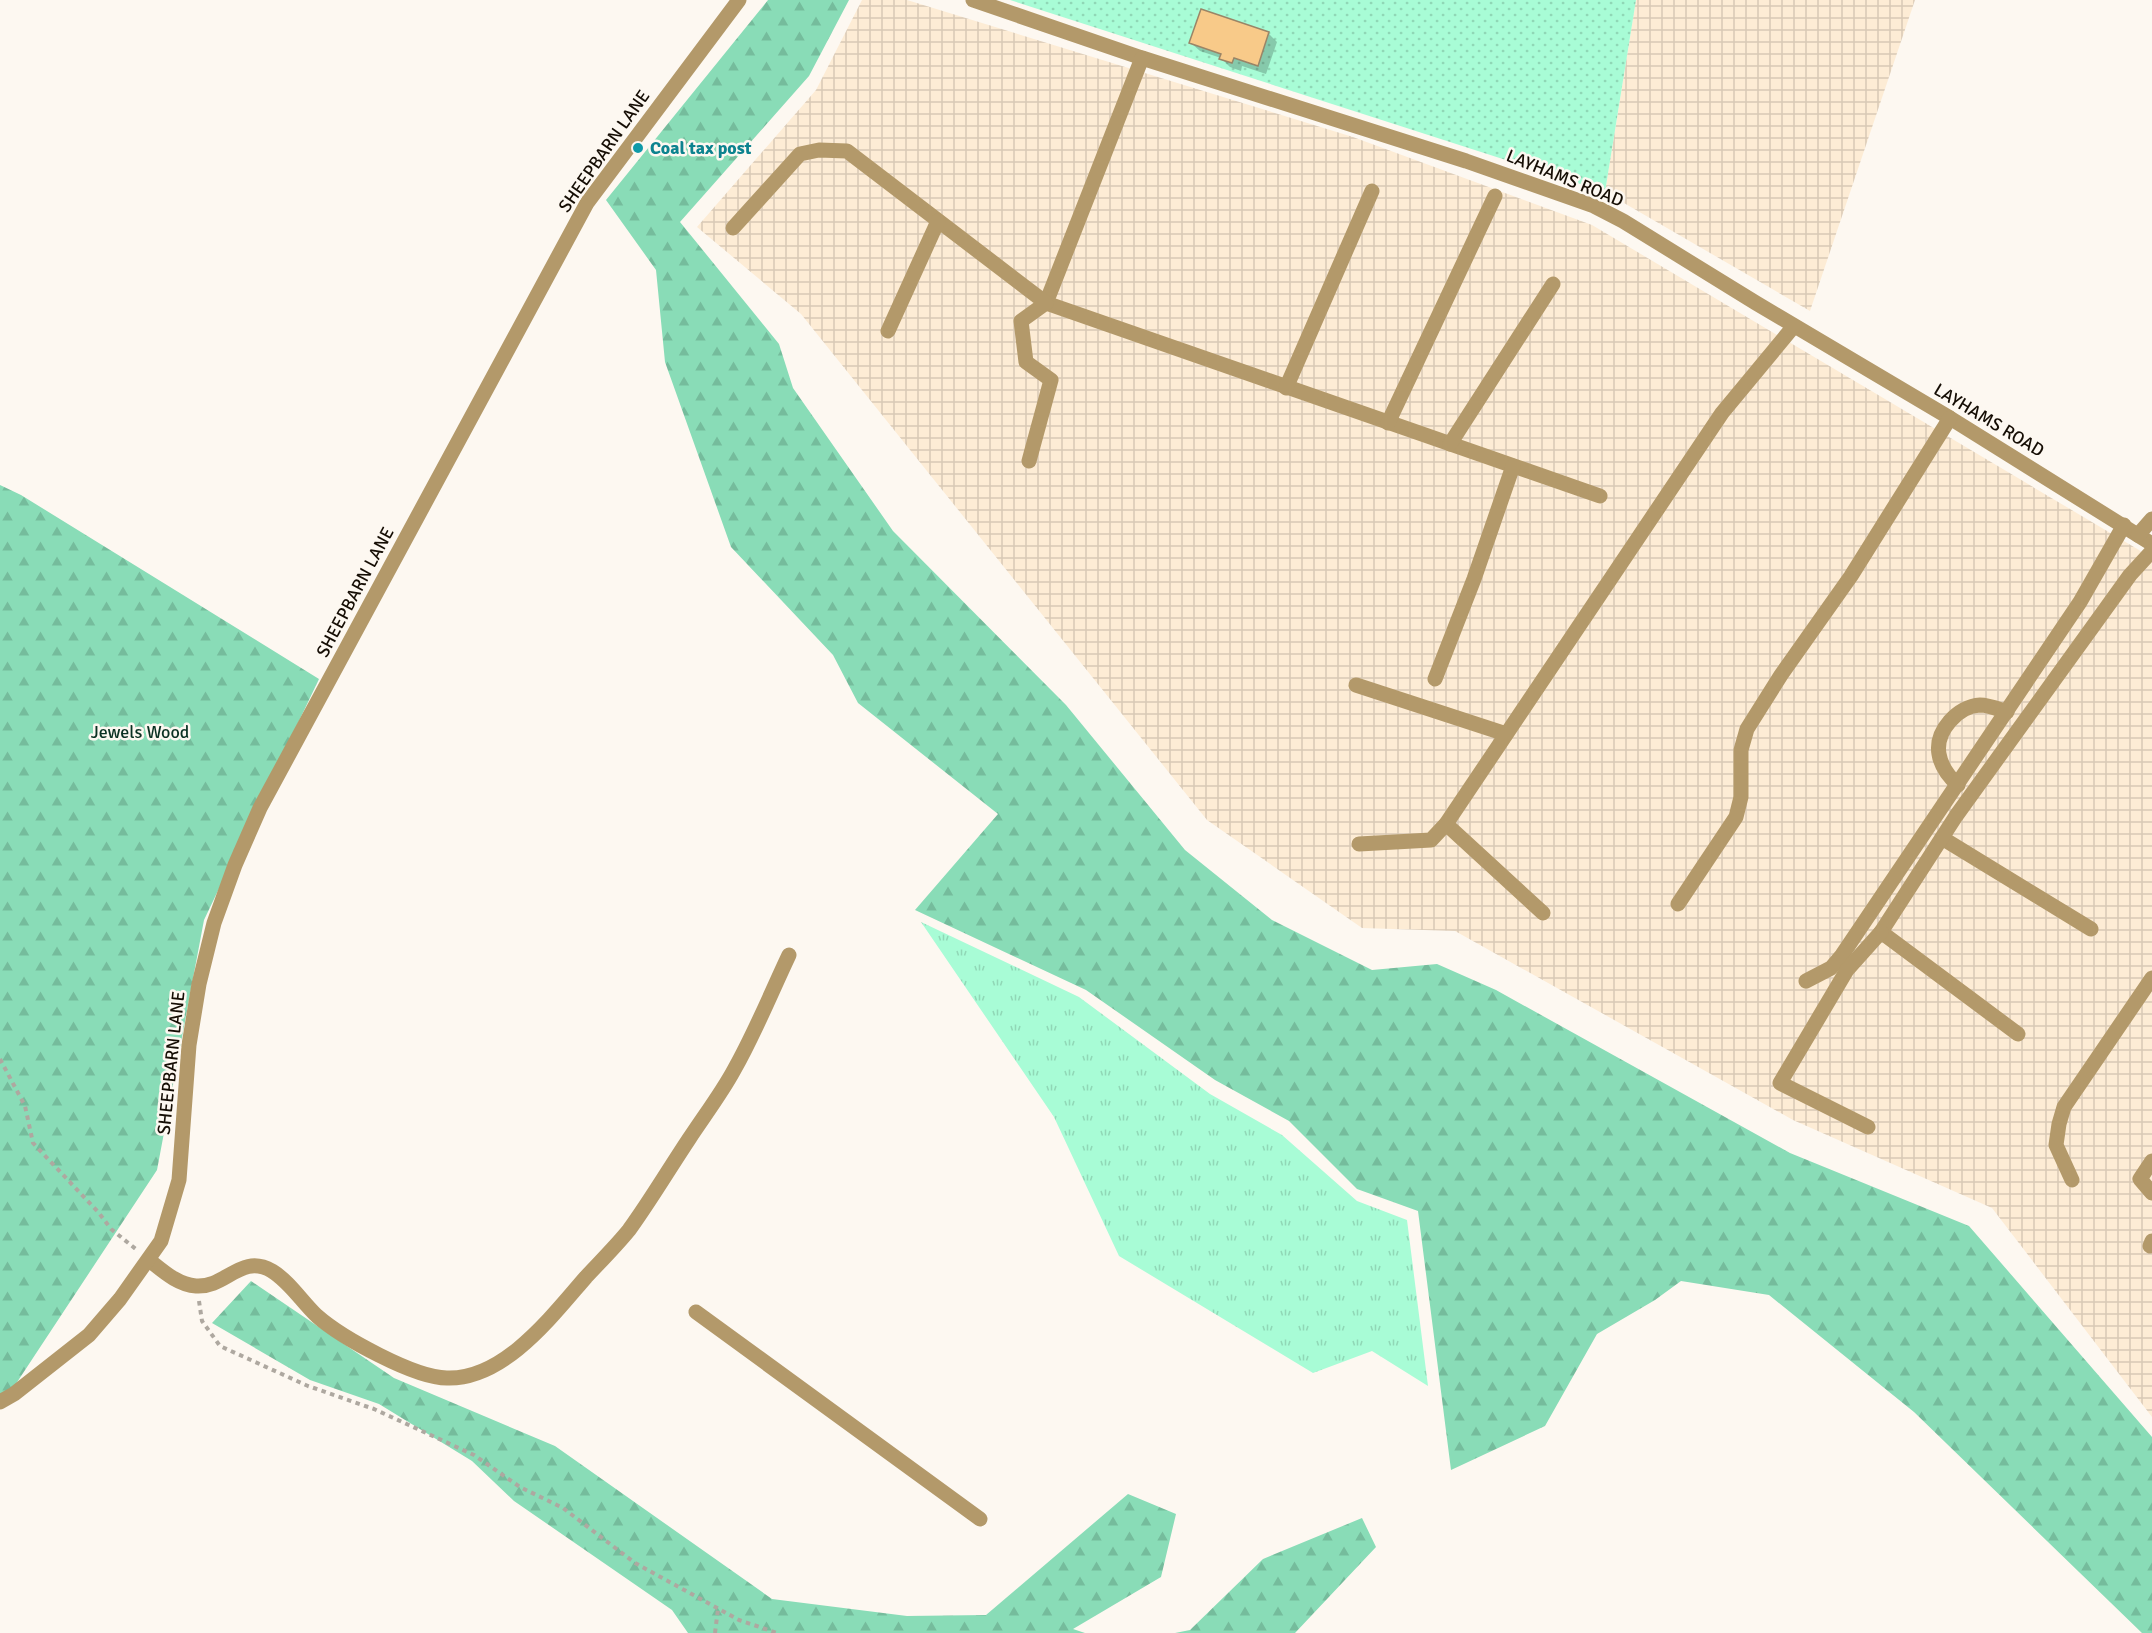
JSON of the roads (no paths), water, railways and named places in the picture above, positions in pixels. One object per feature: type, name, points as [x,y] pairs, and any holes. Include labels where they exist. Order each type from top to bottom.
[{"type":"street","name":"SHEEPBARN LANE","points":[[0,1402],[14,1394],[89,1335],[120,1299],[161,1241],[179,1180],[189,1045],[199,984],[214,923],[235,865],[260,808],[586,203],[739,0]]},
{"type":"street","name":"LAYHAMS ROAD","points":[[973,0],[1142,58],[1466,161],[1594,206],[1623,221],[1950,418],[2152,544]]},
{"type":"street","points":[[1029,461],[1052,380],[1026,362],[1020,321],[1046,303],[1142,58]]},
{"type":"street","points":[[733,228],[800,154],[819,150],[847,151],[1046,303],[1600,496]]},
{"type":"street","points":[[1286,388],[1372,191]]},
{"type":"street","points":[[1388,423],[1495,196]]},
{"type":"street","points":[[888,331],[938,221]]},
{"type":"street","points":[[1450,444],[1553,284]]},
{"type":"street","points":[[1359,844],[1431,840],[1446,824],[1722,413],[1794,326]]},
{"type":"street","points":[[1678,904],[1736,817],[1742,797],[1741,750],[1747,729],[1781,675],[1851,576],[1950,418]]},
{"type":"street","points":[[1435,679],[1474,579],[1513,466]]},
{"type":"street","points":[[2138,535],[2152,519]]},
{"type":"street","points":[[1806,981],[1831,968],[1842,955],[2080,602],[2124,525]]},
{"type":"street","points":[[1868,1127],[1780,1083],[1847,970],[1881,932],[1942,838],[2078,646],[2130,575],[2152,551]]},
{"type":"street","points":[[1356,685],[1506,734]]},
{"type":"street","points":[[1958,785],[1942,766],[1938,752],[1940,738],[1948,724],[1958,713],[1970,707],[1982,705],[2007,712]]},
{"type":"street","points":[[1446,824],[1543,913]]},
{"type":"street","points":[[1942,838],[2091,929]]},
{"type":"street","points":[[1881,932],[2018,1034]]},
{"type":"street","points":[[149,1260],[175,1280],[197,1286],[217,1282],[250,1265],[261,1265],[275,1272],[287,1282],[319,1317],[372,1352],[412,1369],[446,1378],[470,1377],[494,1366],[546,1323],[628,1230],[734,1071],[789,955]]},
{"type":"street","points":[[2072,1180],[2056,1145],[2064,1107],[2152,978]]},
{"type":"street","points":[[2152,1161],[2140,1179],[2152,1193]]},
{"type":"street","points":[[696,1312],[980,1519]]},
{"type":"place","name":"Coal tax post","points":[[638,148]]},
{"type":"park label","name":"Jewels Wood","points":[[140,732]]}]
